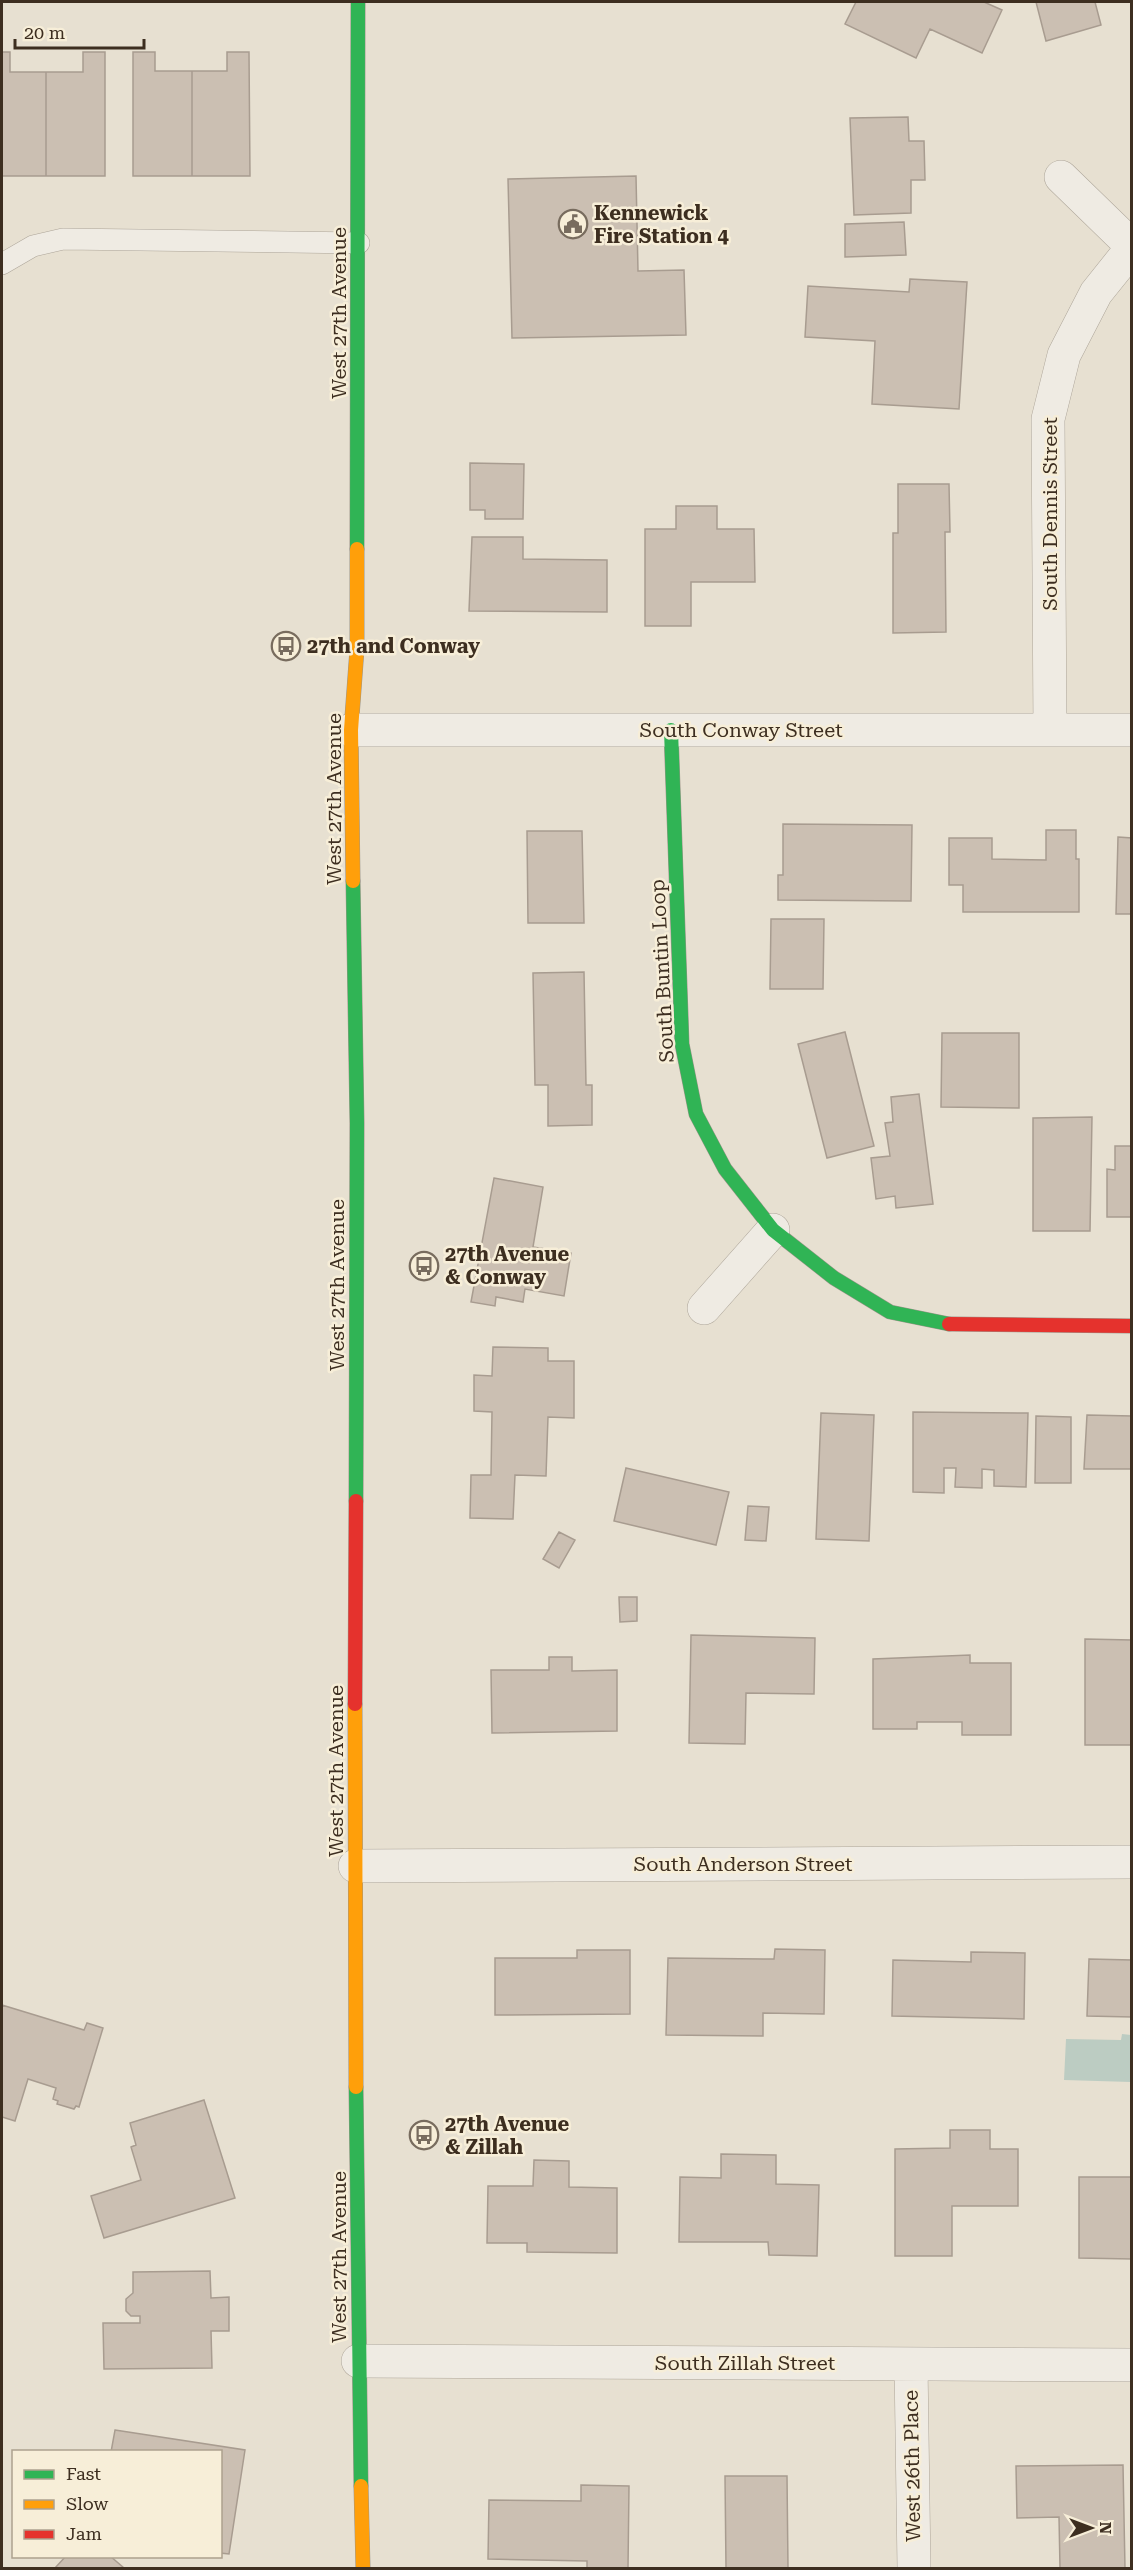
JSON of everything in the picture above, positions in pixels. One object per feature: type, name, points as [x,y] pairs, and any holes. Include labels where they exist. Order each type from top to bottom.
[{"type":"main road","name":"West 27th Avenue","points":[[358,2],[357,649],[351,730],[357,1123],[355,1866],[358,2361],[363,2568]]},
{"type":"main road","name":"South Buntin Loop","points":[[671,730],[682,1044],[696,1114],[725,1169],[773,1230],[834,1278],[890,1312],[959,1326],[1131,1326]]},
{"type":"street","points":[[1061,177],[1131,247]]},
{"type":"street","name":"South Dennis Street","points":[[1050,730],[1048,418],[1064,355],[1096,293],[1131,247]]},
{"type":"street","name":"South Conway Street","points":[[351,730],[1131,730]]},
{"type":"street","points":[[704,1308],[773,1230]]},
{"type":"street","name":"South Anderson Street","points":[[355,1866],[1131,1862]]},
{"type":"street","name":"South Zillah Street","points":[[358,2361],[1131,2365]]},
{"type":"street","name":"West 26th Place","points":[[911,2364],[914,2568]]},
{"type":"lane","points":[[2,264],[33,246],[63,239],[359,243]]},
{"type":"shaded area","points":[[1122,2034],[1131,2035],[1131,2082],[1064,2080],[1066,2039],[1121,2040]]},
{"type":"building","points":[[856,2],[984,2],[1002,10],[982,53],[930,29],[916,58],[845,24]]},
{"type":"building","points":[[1036,2],[1095,2],[1101,25],[1046,41]]},
{"type":"building","points":[[2,52],[10,52],[10,72],[46,72],[46,176],[2,176]]},
{"type":"building","points":[[83,52],[105,52],[105,176],[46,176],[46,72],[83,72]]},
{"type":"building","points":[[133,52],[155,52],[155,71],[192,71],[192,176],[133,176]]},
{"type":"building","points":[[227,52],[249,52],[250,176],[192,176],[192,71],[227,71]]},
{"type":"building","points":[[908,117],[909,141],[924,141],[925,180],[911,180],[911,213],[854,215],[850,118]]},
{"type":"building","name":"Kennewick Fire Station 4","points":[[636,176],[638,271],[684,270],[686,335],[512,338],[508,179]]},
{"type":"building","points":[[904,222],[906,255],[845,257],[845,224]]},
{"type":"building","points":[[910,279],[967,282],[959,409],[872,404],[875,341],[805,337],[808,286],[909,292]]},
{"type":"building","points":[[470,463],[524,464],[523,519],[485,519],[485,510],[470,510]]},
{"type":"building","points":[[898,484],[949,484],[950,532],[945,532],[946,632],[893,633],[893,533],[898,533]]},
{"type":"building","points":[[676,506],[717,506],[717,529],[754,529],[755,582],[691,582],[691,626],[645,626],[645,529],[676,529]]},
{"type":"building","points":[[472,537],[523,537],[523,559],[607,560],[607,612],[469,611]]},
{"type":"building","points":[[783,824],[912,825],[911,901],[778,900],[778,875],[783,875]]},
{"type":"building","points":[[1046,830],[1076,830],[1076,859],[1079,859],[1079,912],[963,912],[963,885],[949,885],[949,838],[992,838],[992,859],[1046,860]]},
{"type":"building","points":[[527,831],[582,831],[584,923],[528,923]]},
{"type":"building","points":[[1118,837],[1132,838],[1132,914],[1116,914]]},
{"type":"building","points":[[771,919],[824,919],[823,989],[770,989]]},
{"type":"building","points":[[584,972],[586,1085],[592,1085],[592,1125],[548,1126],[548,1085],[535,1085],[533,973]]},
{"type":"building","points":[[845,1032],[874,1146],[827,1158],[798,1044]]},
{"type":"building","points":[[942,1033],[1019,1033],[1019,1108],[941,1107]]},
{"type":"building","points":[[919,1094],[933,1204],[896,1208],[895,1196],[876,1199],[871,1158],[890,1156],[885,1123],[893,1122],[891,1097]]},
{"type":"building","points":[[1092,1117],[1090,1231],[1033,1231],[1033,1118]]},
{"type":"building","points":[[1115,1146],[1132,1146],[1132,1217],[1107,1217],[1107,1169],[1115,1170]]},
{"type":"building","points":[[494,1178],[543,1187],[533,1247],[571,1253],[564,1296],[525,1289],[523,1302],[496,1297],[495,1306],[471,1302]]},
{"type":"building","points":[[493,1347],[548,1348],[548,1361],[574,1361],[574,1418],[548,1417],[546,1476],[515,1475],[513,1519],[470,1518],[471,1475],[491,1475],[492,1412],[474,1411],[474,1375],[492,1376]]},
{"type":"building","points":[[913,1412],[1028,1413],[1026,1487],[994,1486],[994,1470],[982,1469],[982,1488],[955,1487],[956,1468],[944,1468],[944,1493],[913,1492]]},
{"type":"building","points":[[821,1413],[874,1415],[869,1541],[816,1539]]},
{"type":"building","points":[[1087,1415],[1132,1416],[1132,1469],[1084,1469]]},
{"type":"building","points":[[1036,1416],[1071,1417],[1071,1483],[1035,1483]]},
{"type":"building","points":[[626,1468],[729,1492],[716,1545],[614,1521]]},
{"type":"building","points":[[748,1506],[769,1507],[766,1541],[745,1540]]},
{"type":"building","points":[[559,1532],[575,1540],[559,1568],[543,1559]]},
{"type":"building","points":[[619,1597],[637,1597],[637,1621],[620,1622]]},
{"type":"building","points":[[691,1635],[815,1638],[814,1694],[746,1693],[745,1744],[689,1743]]},
{"type":"building","points":[[1085,1639],[1132,1640],[1132,1745],[1085,1745]]},
{"type":"building","points":[[970,1655],[970,1663],[1011,1663],[1011,1735],[962,1735],[962,1722],[917,1722],[917,1729],[873,1729],[873,1659]]},
{"type":"building","points":[[549,1657],[572,1657],[572,1671],[617,1670],[617,1731],[492,1733],[491,1670],[549,1670]]},
{"type":"building","points":[[775,1949],[825,1950],[824,2014],[763,2013],[763,2036],[666,2035],[668,1958],[774,1959]]},
{"type":"building","points":[[577,1950],[630,1950],[630,2014],[495,2015],[495,1958],[577,1958]]},
{"type":"building","points":[[971,1952],[1025,1953],[1024,2019],[892,2016],[893,1960],[971,1962]]},
{"type":"building","points":[[1089,1959],[1132,1960],[1132,2017],[1087,2016]]},
{"type":"building","points":[[2,2005],[84,2030],[87,2023],[103,2028],[79,2107],[76,2106],[74,2109],[57,2104],[58,2101],[53,2099],[56,2088],[28,2079],[15,2121],[2,2117]]},
{"type":"building","points":[[204,2100],[235,2198],[104,2238],[91,2196],[141,2180],[131,2147],[136,2145],[130,2123]]},
{"type":"building","points":[[950,2130],[990,2130],[990,2149],[1018,2149],[1018,2206],[952,2206],[952,2256],[895,2256],[895,2149],[950,2148]]},
{"type":"building","points":[[721,2154],[776,2155],[776,2184],[819,2185],[817,2256],[769,2255],[768,2242],[679,2242],[680,2177],[721,2178]]},
{"type":"building","points":[[534,2160],[569,2161],[569,2187],[617,2188],[617,2253],[527,2252],[527,2243],[487,2243],[488,2186],[533,2186]]},
{"type":"building","points":[[1079,2177],[1132,2177],[1132,2259],[1079,2258]]},
{"type":"building","points":[[210,2271],[211,2298],[229,2297],[229,2331],[211,2331],[212,2368],[104,2369],[103,2323],[140,2323],[140,2316],[131,2316],[126,2311],[126,2299],[133,2293],[133,2272]]},
{"type":"building","points":[[115,2430],[245,2450],[229,2554],[222,2553],[222,2450],[111,2450]]},
{"type":"building","points":[[1123,2465],[1125,2568],[1060,2568],[1059,2517],[1017,2518],[1016,2466]]},
{"type":"building","points":[[725,2476],[787,2476],[788,2568],[726,2568]]},
{"type":"building","points":[[581,2485],[629,2486],[628,2568],[587,2568],[587,2561],[488,2559],[489,2500],[581,2501]]},
{"type":"building","points":[[64,2558],[112,2558],[124,2568],[55,2568]]},
{"type":"traffic: fast","points":[[357,549],[358,2]]},
{"type":"traffic: fast","points":[[671,730],[682,1044],[696,1114],[725,1169],[773,1230],[834,1278],[890,1312],[949,1324]]},
{"type":"traffic: fast","points":[[353,881],[357,1123],[356,1501]]},
{"type":"traffic: fast","points":[[356,2087],[361,2486]]},
{"type":"traffic: slow","points":[[353,881],[351,730],[357,649],[357,549]]},
{"type":"traffic: slow","points":[[355,1704],[356,2087]]},
{"type":"traffic: slow","points":[[361,2486],[363,2568]]},
{"type":"traffic: jam","points":[[949,1324],[1132,1326]]},
{"type":"traffic: jam","points":[[355,1704],[356,1501]]},
{"type":"place","name":"Kennewick Fire Station 4","points":[[573,224]]},
{"type":"place","name":"27th and Conway","points":[[286,646]]},
{"type":"place","name":"27th Avenue & Conway","points":[[424,1266]]},
{"type":"place","name":"27th Avenue & Zillah","points":[[424,2135]]}]
